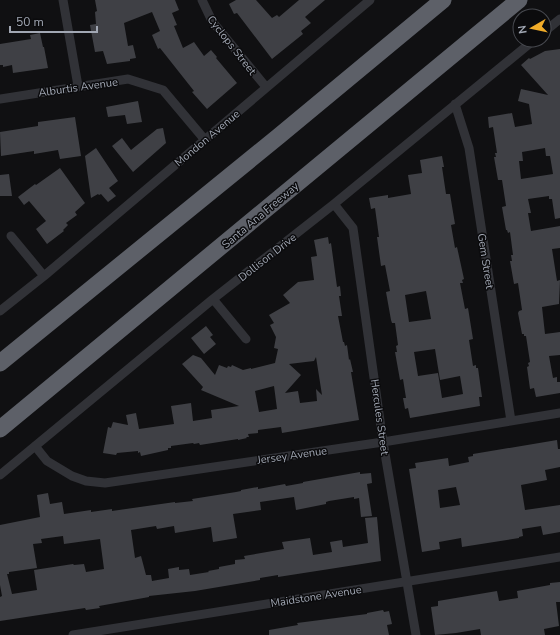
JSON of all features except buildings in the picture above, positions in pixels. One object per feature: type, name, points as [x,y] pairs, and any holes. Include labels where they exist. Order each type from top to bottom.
[{"type":"highway","points":[[0,364],[443,0]]},
{"type":"highway","name":"Santa Ana Freeway","points":[[0,429],[519,0]]},
{"type":"street","points":[[63,0],[78,86]]},
{"type":"street","name":"Cyclops Street","points":[[202,0],[212,22],[266,87]]},
{"type":"street","name":"Mondon Avenue","points":[[0,311],[44,276],[369,0]]},
{"type":"street","points":[[552,26],[560,19]]},
{"type":"street","name":"Dollison Drive","points":[[0,475],[524,48]]},
{"type":"street","name":"Alburtis Avenue","points":[[0,99],[128,79],[163,90],[205,140]]},
{"type":"street","name":"Gem Street","points":[[455,104],[469,148],[511,421]]},
{"type":"street","name":"Hercules Street","points":[[334,204],[353,228],[383,442],[416,635]]},
{"type":"street","points":[[11,236],[44,276]]},
{"type":"street","points":[[213,300],[246,339]]},
{"type":"street","name":"Jersey Avenue","points":[[35,446],[47,461],[72,476],[86,481],[105,483],[383,442],[560,413]]},
{"type":"street","name":"Maidstone Avenue","points":[[72,635],[560,557]]}]
